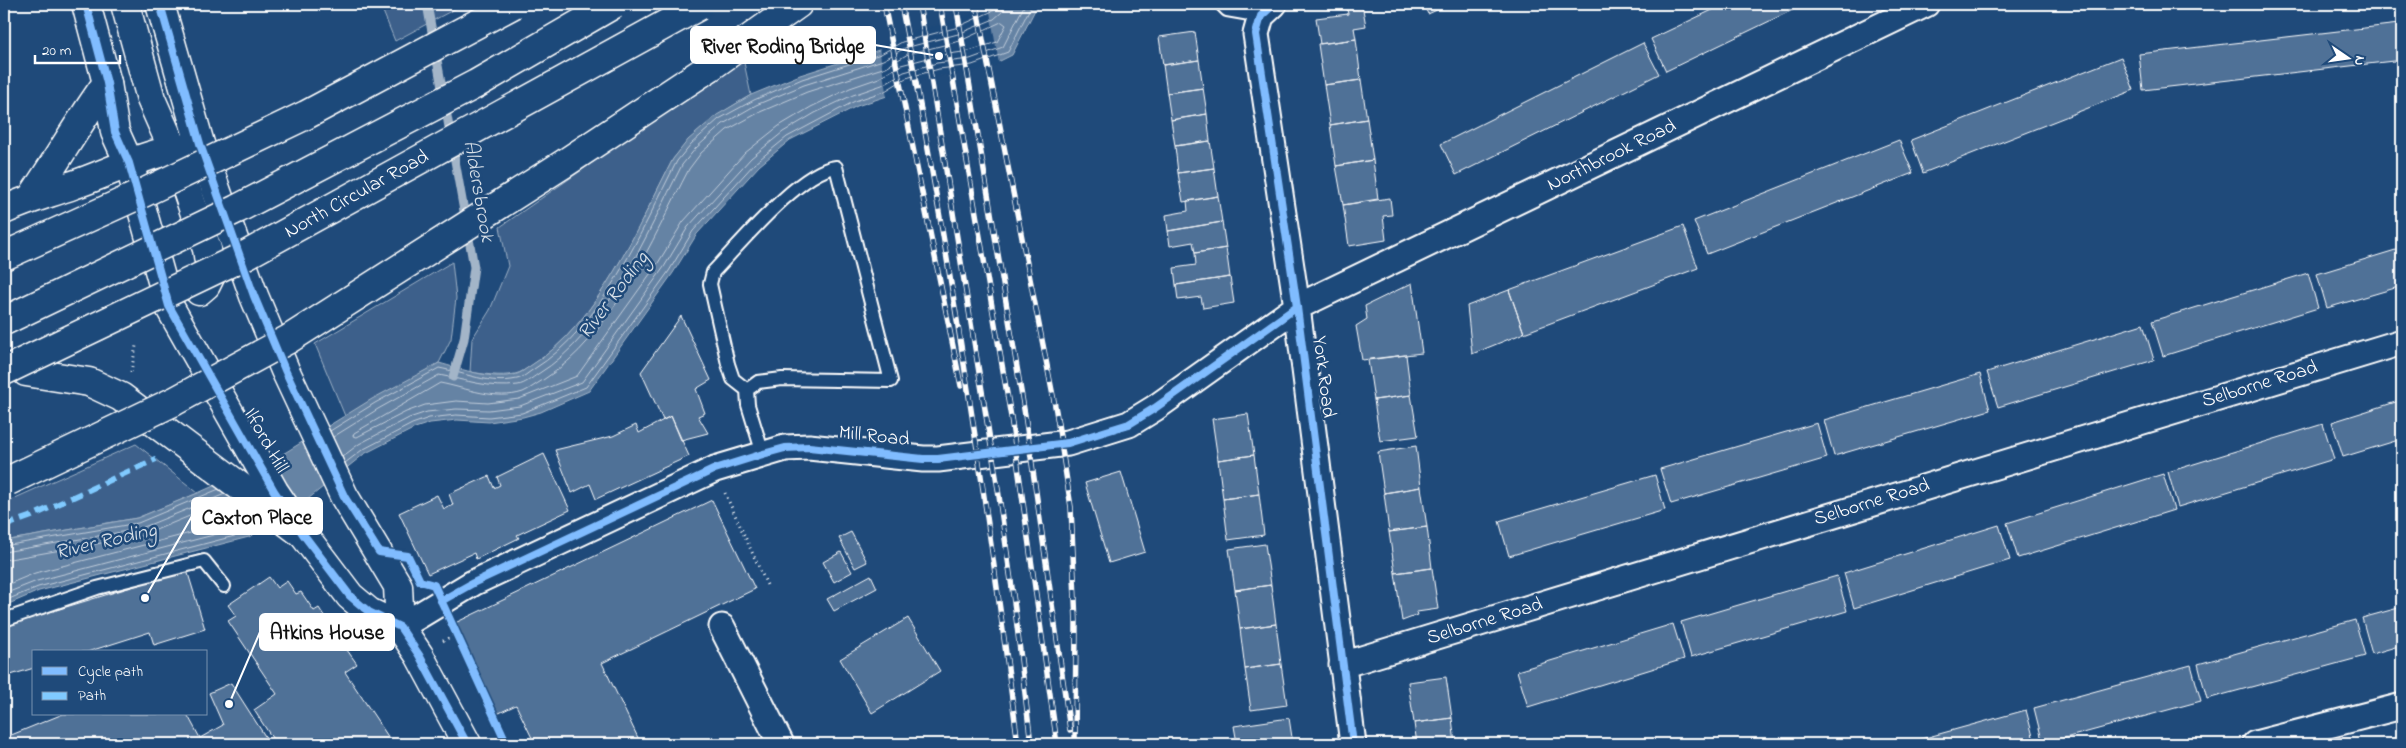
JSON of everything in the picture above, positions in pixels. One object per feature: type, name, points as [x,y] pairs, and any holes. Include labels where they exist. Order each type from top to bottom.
[{"type":"main road","name":"Ilford Hill","points":[[86,4],[106,83],[115,132],[129,163],[169,306],[274,491],[303,534],[350,596],[369,612],[400,627]]},
{"type":"main road","points":[[11,375],[169,306],[206,285],[211,268],[207,249],[172,149],[151,99],[125,4]]},
{"type":"main road","points":[[160,4],[201,147],[254,296],[285,370],[344,496],[398,586],[400,627],[423,661],[467,744]]},
{"type":"main road","points":[[4,256],[144,193],[306,115],[514,4]]},
{"type":"main road","name":"North Circular Road","points":[[4,321],[237,209],[476,84],[614,4]]},
{"type":"main road","name":"North Circular Road","points":[[11,375],[246,255],[703,4]]},
{"type":"main road","points":[[4,483],[175,401],[289,339],[573,158],[710,67],[798,4]]},
{"type":"main road","points":[[32,197],[61,156],[85,113],[106,83]]},
{"type":"main road","points":[[4,210],[32,197],[73,185],[129,163],[172,149],[201,147]]},
{"type":"main road","points":[[11,375],[89,382],[137,407],[177,440],[303,534]]},
{"type":"street","name":"Northbrook Road","points":[[1298,307],[1926,4]]},
{"type":"street","name":"York Road","points":[[1267,10],[1256,34],[1298,307],[1353,744]]},
{"type":"street","name":"Mill Road","points":[[400,627],[445,610],[473,584],[715,469],[763,454],[785,448],[809,447],[923,459],[938,458],[1068,443],[1129,424],[1155,408],[1298,307]]},
{"type":"street","name":"Selborne Road","points":[[1342,665],[2402,342]]},
{"type":"street","points":[[722,627],[781,744]]},
{"type":"street","points":[[2255,744],[2402,706]]},
{"type":"lane","points":[[1222,4],[1227,10],[1267,10]]},
{"type":"lane","points":[[836,167],[891,381],[766,380],[758,382],[748,390],[733,379],[728,364],[710,284],[713,272],[795,189],[826,168],[836,167]]},
{"type":"lane","points":[[748,390],[748,405],[763,454]]},
{"type":"lane","points":[[4,620],[97,588],[204,562],[224,586]]},
{"type":"path","points":[[130,378],[136,346]]},
{"type":"path","points":[[715,469],[766,585]]},
{"type":"path","points":[[443,641],[457,637],[445,610]]},
{"type":"shaded area","points":[[380,4],[464,4],[395,41]]},
{"type":"shaded area","points":[[743,58],[751,95],[709,123],[690,139],[673,159],[631,243],[596,300],[577,325],[555,347],[519,373],[498,375],[470,372],[472,339],[490,310],[508,266],[500,227]]},
{"type":"shaded area","points":[[452,262],[456,298],[451,339],[439,363],[345,416],[315,344]]},
{"type":"shaded area","points":[[136,444],[198,493],[137,518],[4,541],[4,503]]},
{"type":"water","name":"River Roding","points":[[995,4],[1038,4],[1012,55],[998,62],[908,82],[887,96],[857,106],[790,140],[759,166],[697,234],[673,273],[589,391],[541,412],[523,417],[489,422],[457,420],[430,423],[415,428],[364,454],[303,503],[249,537],[39,591],[4,606],[4,541],[137,518],[278,457],[372,399],[439,363],[488,375],[508,376],[521,372],[556,347],[577,325],[596,299],[631,242],[673,159],[688,140],[717,115],[751,95],[800,75],[879,50],[900,37],[938,28],[988,9]]},
{"type":"pier","points":[[989,6],[999,64],[973,72],[940,76],[909,84],[887,98],[879,47],[899,35],[953,21]]},
{"type":"building","points":[[1346,4],[1362,4],[1366,26],[1354,28],[1356,39],[1320,44],[1316,18],[1348,14]]},
{"type":"building","points":[[1423,4],[1450,4],[1428,14]]},
{"type":"building","points":[[1725,4],[1805,4],[1666,71],[1651,39]]},
{"type":"building","points":[[2399,24],[2402,60],[2143,90],[2139,54]]},
{"type":"building","points":[[1195,32],[1199,60],[1163,65],[1159,37]]},
{"type":"building","points":[[1356,39],[1361,80],[1324,85],[1318,44]]},
{"type":"building","points":[[1643,43],[1659,74],[1456,175],[1441,144]]},
{"type":"building","points":[[2121,57],[2134,90],[1923,173],[1911,140]]},
{"type":"building","points":[[1199,60],[1203,88],[1167,93],[1163,65]]},
{"type":"building","points":[[1361,80],[1367,119],[1330,125],[1324,85]]},
{"type":"building","points":[[1203,88],[1207,114],[1171,120],[1167,93]]},
{"type":"building","points":[[1207,114],[1210,141],[1175,146],[1171,120]]},
{"type":"building","points":[[1367,119],[1373,160],[1336,166],[1330,125]]},
{"type":"building","points":[[1899,140],[1913,173],[1707,254],[1694,221]]},
{"type":"building","points":[[1210,141],[1214,168],[1178,173],[1175,146]]},
{"type":"building","points":[[1373,160],[1378,199],[1343,205],[1336,166]]},
{"type":"building","points":[[1214,168],[1218,196],[1183,202],[1178,173]]},
{"type":"building","points":[[1218,196],[1222,222],[1168,231],[1166,215],[1188,211],[1187,201]]},
{"type":"building","points":[[1390,198],[1392,215],[1383,216],[1386,240],[1349,246],[1343,205]]},
{"type":"building","points":[[1222,222],[1226,248],[1195,253],[1193,242],[1170,246],[1168,231]]},
{"type":"building","points":[[1683,226],[1698,268],[1524,333],[1509,290]]},
{"type":"building","points":[[1226,248],[1230,277],[1176,285],[1174,268],[1196,265],[1195,253]]},
{"type":"building","points":[[2402,248],[2402,286],[2327,308],[2317,274]]},
{"type":"building","points":[[2308,273],[2318,308],[2163,356],[2152,321]]},
{"type":"building","points":[[1230,277],[1234,303],[1203,308],[1201,297],[1178,300],[1176,285]]},
{"type":"building","points":[[1412,283],[1422,353],[1362,360],[1356,326],[1367,319],[1365,306]]},
{"type":"building","points":[[1509,290],[1524,333],[1472,354],[1467,306]]},
{"type":"building","points":[[681,316],[711,380],[696,389],[705,413],[698,416],[708,433],[681,440],[671,416],[663,420],[641,372]]},
{"type":"building","points":[[2143,324],[2154,360],[1998,407],[1987,372]]},
{"type":"building","points":[[1406,355],[1411,395],[1374,400],[1368,360]]},
{"type":"building","points":[[1980,374],[1990,410],[1834,456],[1824,420]]},
{"type":"building","points":[[1411,395],[1418,436],[1380,441],[1374,400]]},
{"type":"building","points":[[2402,400],[2402,439],[2343,457],[2332,422]]},
{"type":"building","points":[[1248,414],[1254,455],[1218,460],[1212,419]]},
{"type":"building","points":[[671,416],[689,456],[596,499],[590,484],[572,493],[555,450],[613,436],[636,425],[639,433]]},
{"type":"building","points":[[1817,423],[1827,458],[1671,504],[1660,469]]},
{"type":"building","points":[[2323,424],[2334,459],[2178,507],[2168,472]]},
{"type":"building","points":[[1416,446],[1421,487],[1384,493],[1378,452]]},
{"type":"building","points":[[544,454],[570,510],[517,535],[519,538],[476,559],[474,553],[428,574],[399,513],[437,495],[444,509],[453,505],[449,494],[489,476],[494,488],[500,485],[497,477]]},
{"type":"building","points":[[1254,455],[1259,494],[1223,499],[1218,460]]},
{"type":"building","points":[[1121,472],[1145,552],[1109,563],[1085,483]]},
{"type":"building","points":[[2163,474],[2174,510],[2018,558],[2007,523]]},
{"type":"building","points":[[1655,475],[1665,510],[1509,556],[1499,521]]},
{"type":"building","points":[[1421,487],[1427,527],[1389,532],[1384,493]]},
{"type":"building","points":[[1259,494],[1264,535],[1228,540],[1223,499]]},
{"type":"building","points":[[712,500],[755,589],[602,663],[641,744],[535,744],[516,705],[497,714],[455,623]]},
{"type":"building","points":[[1999,525],[2010,560],[1854,608],[1844,573]]},
{"type":"building","points":[[1427,527],[1432,568],[1395,573],[1389,532]]},
{"type":"building","points":[[851,532],[867,562],[855,568],[839,538]]},
{"type":"building","points":[[1265,544],[1271,585],[1235,590],[1229,549]]},
{"type":"building","points":[[841,552],[852,572],[834,582],[823,562]]},
{"type":"building","points":[[1432,568],[1438,609],[1417,612],[1418,615],[1402,621],[1395,573]]},
{"type":"building","points":[[187,570],[205,629],[154,645],[150,632],[93,650],[32,650],[32,669],[4,677],[4,626]]},
{"type":"building","points":[[871,575],[877,588],[834,611],[827,599]]},
{"type":"building","points":[[1837,576],[1847,611],[1691,657],[1681,622]]},
{"type":"building","points":[[269,577],[277,588],[287,581],[296,594],[301,592],[314,611],[319,608],[332,628],[337,624],[352,646],[347,650],[357,664],[345,672],[393,744],[276,744],[254,710],[277,694],[228,621],[236,616],[228,605]]},
{"type":"building","points":[[1271,585],[1276,624],[1240,629],[1235,590]]},
{"type":"building","points":[[2402,607],[2402,645],[2372,654],[2362,618]]},
{"type":"building","points":[[908,618],[940,671],[872,713],[840,659]]},
{"type":"building","points":[[2355,620],[2365,656],[2207,699],[2198,664]]},
{"type":"building","points":[[1276,624],[1281,664],[1245,669],[1240,629]]},
{"type":"building","points":[[1673,624],[1684,659],[1528,707],[1517,671]]},
{"type":"building","points":[[1281,664],[1287,705],[1251,710],[1245,669]]},
{"type":"building","points":[[2191,665],[2201,701],[2043,744],[2034,708]]},
{"type":"building","points":[[1446,677],[1452,718],[1414,723],[1408,682]]},
{"type":"building","points":[[231,683],[270,744],[4,744],[4,738],[58,716],[188,716],[200,738],[223,725],[209,693]]},
{"type":"building","points":[[2026,710],[2035,744],[1903,744]]},
{"type":"building","points":[[1289,718],[1293,744],[1261,744],[1260,739],[1237,743],[1234,726]]},
{"type":"building","points":[[1452,718],[1455,744],[1417,744],[1414,723]]},
{"type":"waterway","name":"Aldersbrook","points":[[427,4],[474,267],[464,339],[453,377]]},
{"type":"railway","points":[[884,4],[961,386]]},
{"type":"railway","points":[[901,4],[935,188],[966,373],[1018,744]]},
{"type":"railway","points":[[919,4],[998,489],[1031,744]]},
{"type":"railway","points":[[940,4],[1011,417],[1057,744]]},
{"type":"railway","points":[[956,4],[1025,415],[1070,730]]},
{"type":"railway","points":[[976,4],[1056,411],[1071,507],[1076,623],[1075,744]]},
{"type":"marked path","points":[[4,526],[32,516],[156,459]]},
{"type":"cycle path","points":[[86,4],[107,83],[115,132],[129,163],[169,306],[274,491],[303,534],[350,596],[369,612],[400,627],[419,655],[467,744]]},
{"type":"cycle path","points":[[160,4],[201,147],[254,296],[285,370],[344,496],[379,552],[408,556],[420,581],[434,585],[507,744]]},
{"type":"cycle path","points":[[1274,4],[1261,16],[1256,34],[1297,307],[1353,744]]},
{"type":"cycle path","points":[[441,601],[473,583],[715,469],[785,448],[809,447],[938,459],[1068,443],[1129,424],[1155,408],[1297,307]]},
{"type":"place","name":"River Roding Bridge","points":[[939,56]]},
{"type":"place","name":"Caxton Place","points":[[145,598]]},
{"type":"place","name":"Atkins House","points":[[229,704]]}]
